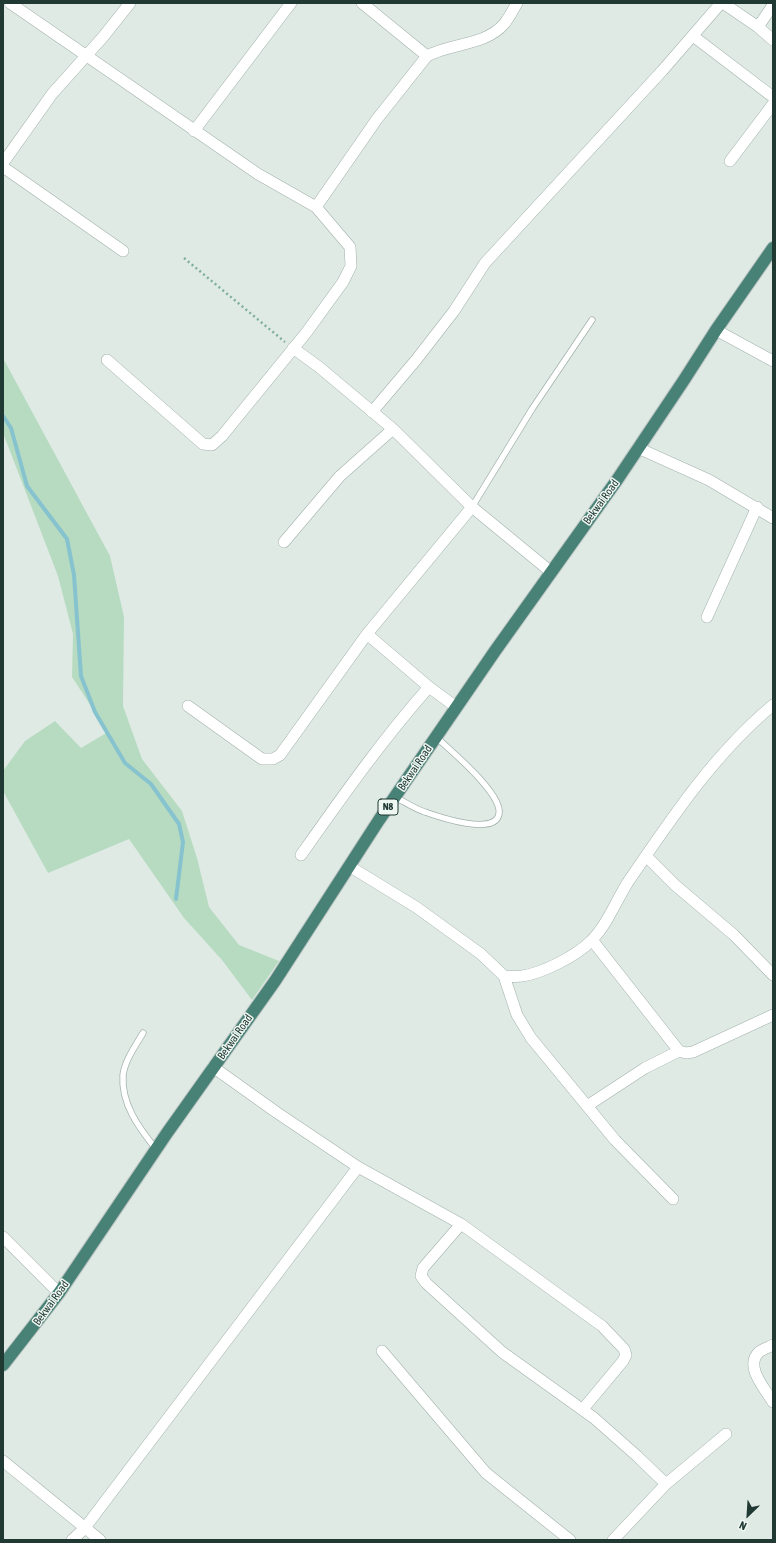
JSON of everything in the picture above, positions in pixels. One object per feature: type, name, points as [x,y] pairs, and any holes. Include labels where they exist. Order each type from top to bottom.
[{"type":"highway","name":"Bekwai Road","points":[[3,1365],[59,1293],[213,1067],[275,981],[349,866],[456,707],[638,448],[716,330],[773,248]]},
{"type":"street","points":[[10,3],[258,174],[316,207],[350,247],[351,266],[344,282],[222,436],[212,445],[203,444],[107,360]]},
{"type":"street","points":[[3,163],[52,94],[85,56],[104,37],[130,3]]},
{"type":"street","points":[[194,131],[291,3]]},
{"type":"street","points":[[362,3],[427,56]]},
{"type":"street","points":[[316,207],[377,119],[427,56],[437,50],[491,34],[504,25],[517,3]]},
{"type":"street","points":[[372,412],[416,360],[454,311],[485,263],[558,183],[588,153],[722,3],[758,27],[773,40]]},
{"type":"street","points":[[758,27],[773,5]]},
{"type":"street","points":[[693,36],[773,97]]},
{"type":"street","points":[[730,162],[773,104]]},
{"type":"street","points":[[3,167],[124,251]]},
{"type":"street","points":[[716,330],[773,361]]},
{"type":"street","points":[[293,348],[319,367],[393,428],[472,507],[551,572]]},
{"type":"street","points":[[284,542],[340,476],[393,428]]},
{"type":"street","points":[[638,448],[709,480],[757,507],[773,518]]},
{"type":"street","points":[[188,706],[262,759],[273,759],[280,755],[367,634],[472,507]]},
{"type":"street","points":[[707,617],[757,507]]},
{"type":"street","points":[[367,634],[429,687],[456,707]]},
{"type":"street","points":[[301,855],[371,756],[396,724],[429,687]]},
{"type":"street","points":[[504,976],[521,977],[537,972],[562,961],[592,940],[646,856],[714,764],[754,720],[773,705]]},
{"type":"street","points":[[646,856],[675,885],[734,935],[773,975]]},
{"type":"street","points":[[349,866],[416,907],[481,954],[504,976],[517,1015],[531,1038],[615,1140],[673,1198]]},
{"type":"street","points":[[592,940],[679,1051],[686,1053],[693,1052],[773,1015]]},
{"type":"street","points":[[587,1106],[645,1068],[679,1051]]},
{"type":"street","points":[[213,1067],[276,1112],[358,1167],[461,1224],[602,1326],[624,1349],[626,1355],[623,1361],[583,1409]]},
{"type":"street","points":[[72,1540],[84,1529],[358,1167]]},
{"type":"street","points":[[461,1224],[424,1268],[421,1276],[426,1283],[502,1352],[583,1409],[637,1456],[666,1484]]},
{"type":"street","points":[[3,1237],[59,1293]]},
{"type":"street","points":[[773,1345],[759,1352],[754,1360],[754,1369],[773,1402]]},
{"type":"street","points":[[382,1351],[486,1473],[570,1540]]},
{"type":"street","points":[[613,1540],[666,1484],[726,1434]]},
{"type":"street","points":[[3,1461],[84,1529],[100,1540]]},
{"type":"lane","points":[[472,507],[532,409],[592,320]]},
{"type":"lane","points":[[395,797],[424,812],[484,826],[495,820],[499,815],[492,795],[477,775],[436,737]]},
{"type":"lane","points":[[143,1033],[127,1061],[123,1075],[126,1099],[134,1122],[156,1150]]},
{"type":"path","points":[[184,258],[293,348]]},
{"type":"green space","points":[[3,358],[110,556],[124,617],[123,706],[142,759],[182,811],[197,858],[209,907],[239,945],[279,961],[252,1000],[222,960],[184,918],[129,839],[48,873],[3,791],[3,771],[25,741],[55,721],[81,748],[108,732],[72,677],[73,634],[58,576],[3,433]]},
{"type":"waterway","points":[[3,416],[11,428],[27,486],[67,539],[74,575],[81,676],[95,712],[125,763],[151,784],[179,824],[183,842],[176,899]]}]
